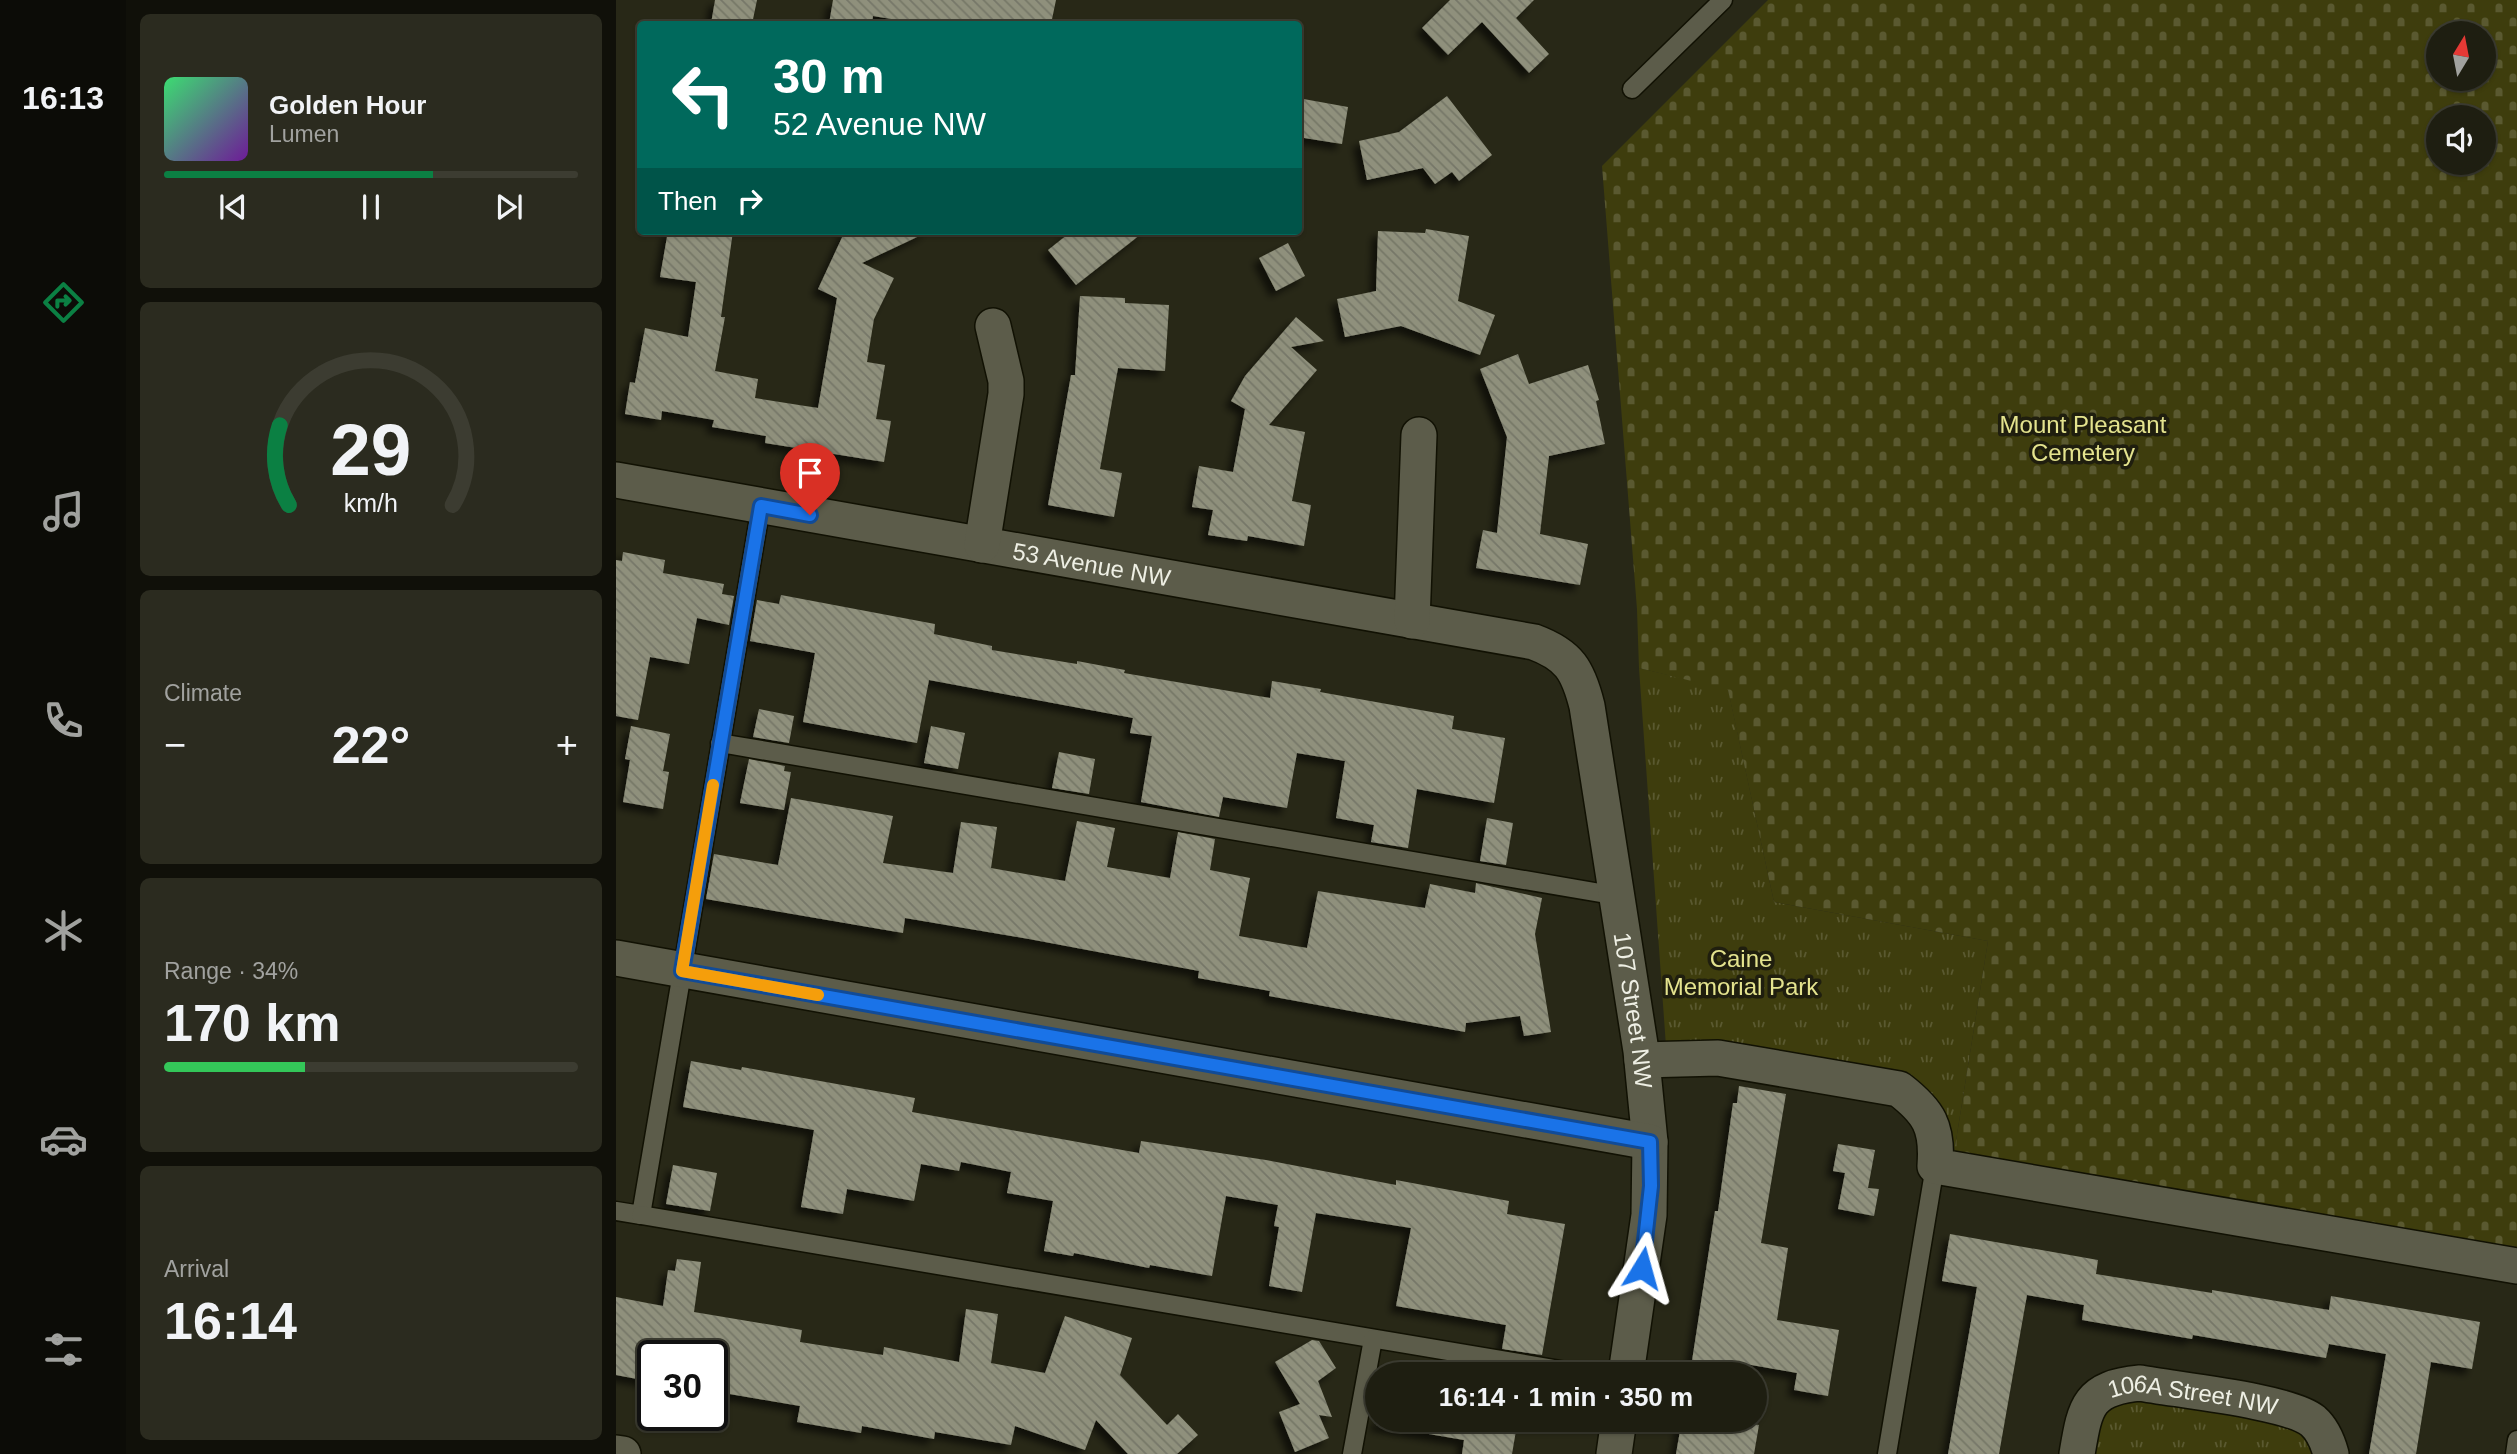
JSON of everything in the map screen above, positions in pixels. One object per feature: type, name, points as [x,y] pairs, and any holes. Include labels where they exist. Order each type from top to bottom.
[{"type":"street","points":[[982,545],[1006,394],[1006,381],[993,326]]},
{"type":"street","points":[[1412,621],[1419,435]]},
{"type":"street","name":"53 Avenue NW","points":[[616,480],[1534,642],[1563,656]]},
{"type":"street","name":"107 Street NW","points":[[1563,656],[1578,675],[1587,706],[1642,1060],[1650,1142],[1649,1215],[1628,1362]]},
{"type":"street","points":[[616,958],[1650,1142]]},
{"type":"street","points":[[1642,1060],[1718,1058],[1899,1089],[1919,1105],[1930,1119],[1935,1135],[1935,1166],[2517,1266]]},
{"type":"street","name":"106A Street NW","points":[[2077,1454],[2083,1419],[2096,1396],[2117,1385],[2140,1384],[2288,1408],[2313,1422],[2328,1441],[2331,1454]]},
{"type":"street","points":[[1614,1454],[1617,1432]]},
{"type":"street","points":[[616,1453],[623,1454]]},
{"type":"lane","points":[[1632,89],[1723,0]]},
{"type":"lane","points":[[641,1215],[761,506]]},
{"type":"lane","points":[[720,743],[1618,897]]},
{"type":"lane","points":[[1887,1454],[1935,1166]]},
{"type":"lane","points":[[616,1211],[1512,1362]]},
{"type":"lane","points":[[1352,1454],[1373,1339]]},
{"type":"lane","points":[[2515,1454],[2517,1440]]},
{"type":"green space","name":"Mount Pleasant Cemetery","points":[[1768,0],[2517,0],[2517,1249],[1954,1153],[1988,941],[1774,902],[1728,690],[1639,668],[1637,609],[1602,166]]},
{"type":"green space","name":"Caine Memorial Park","points":[[1639,668],[1728,689],[1774,902],[1988,941],[1954,1153],[1929,1101],[1666,1046]]},
{"type":"green space","points":[[2140,1398],[2284,1422],[2304,1433],[2317,1454],[2092,1454],[2106,1407]]},
{"type":"building","points":[[715,0],[757,0],[753,21],[712,21]]},
{"type":"building","points":[[833,0],[1056,0],[1052,21],[904,21],[873,16],[872,21],[830,21]]},
{"type":"building","points":[[1450,0],[1534,0],[1516,18],[1549,54],[1529,73],[1482,22],[1448,55],[1422,28]]},
{"type":"building","points":[[1447,96],[1492,155],[1459,181],[1452,172],[1435,184],[1423,168],[1367,180],[1359,141],[1399,132]]},
{"type":"building","points":[[1302,99],[1348,107],[1342,144],[1302,138]]},
{"type":"building","points":[[1426,229],[1469,236],[1458,301],[1495,315],[1480,355],[1401,326],[1345,337],[1337,299],[1376,291],[1378,231],[1425,233]]},
{"type":"building","points":[[667,235],[732,235],[721,317],[725,317],[715,371],[758,379],[755,398],[818,408],[837,298],[818,289],[843,235],[922,235],[862,263],[894,278],[874,319],[867,362],[885,365],[876,419],[891,421],[884,462],[765,443],[766,436],[712,427],[714,420],[662,411],[661,420],[625,414],[630,382],[635,383],[645,328],[688,337],[696,282],[660,277]]},
{"type":"building","points":[[1067,235],[1140,235],[1076,285],[1048,250]]},
{"type":"building","points":[[1288,243],[1305,276],[1276,291],[1259,258]]},
{"type":"building","points":[[1080,296],[1125,298],[1125,303],[1169,305],[1165,371],[1118,368],[1100,469],[1122,473],[1114,517],[1048,505],[1071,375],[1075,375]]},
{"type":"building","points":[[1296,317],[1324,341],[1291,347],[1317,370],[1269,425],[1305,432],[1292,501],[1311,505],[1304,546],[1248,536],[1247,541],[1208,535],[1213,510],[1192,507],[1199,466],[1233,472],[1245,409],[1231,401],[1245,376]]},
{"type":"building","points":[[1518,354],[1529,384],[1588,365],[1599,400],[1596,401],[1605,444],[1549,456],[1540,534],[1588,544],[1580,585],[1476,568],[1483,530],[1497,533],[1507,437],[1480,369]]},
{"type":"building","points":[[623,552],[665,560],[663,573],[724,584],[722,594],[734,596],[729,625],[697,618],[689,664],[650,657],[638,720],[616,716],[616,560],[622,561]]},
{"type":"building","points":[[781,595],[935,624],[934,634],[992,646],[992,650],[1077,664],[1077,661],[1125,670],[1124,673],[1270,698],[1272,681],[1454,716],[1452,729],[1505,738],[1494,803],[1417,789],[1408,848],[1371,842],[1374,825],[1336,818],[1345,761],[1297,753],[1287,808],[1223,797],[1219,817],[1141,802],[1152,736],[1130,733],[1133,718],[929,680],[917,743],[803,722],[815,653],[750,641],[757,600],[779,604]]},
{"type":"building","points":[[759,709],[794,716],[789,743],[753,737]]},
{"type":"building","points":[[631,726],[670,734],[663,771],[669,772],[663,809],[623,802],[630,760],[625,759]]},
{"type":"building","points":[[931,726],[965,733],[958,769],[924,763]]},
{"type":"building","points":[[1059,752],[1095,759],[1089,794],[1052,788]]},
{"type":"building","points":[[749,759],[785,766],[784,771],[791,772],[784,810],[740,803]]},
{"type":"building","points":[[791,798],[893,816],[883,863],[953,873],[961,822],[997,827],[991,868],[1065,881],[1077,821],[1115,828],[1107,867],[1170,878],[1178,832],[1215,839],[1210,870],[1250,878],[1239,936],[1307,948],[1318,891],[1425,908],[1430,884],[1475,893],[1476,883],[1542,898],[1535,934],[1551,1032],[1524,1036],[1520,1016],[1466,1023],[1465,1032],[1269,996],[1270,991],[1198,978],[1199,971],[1029,939],[905,918],[903,933],[706,899],[714,854],[778,865]]},
{"type":"building","points":[[1487,818],[1513,823],[1506,865],[1480,861]]},
{"type":"building","points":[[691,1061],[741,1070],[742,1067],[915,1098],[912,1112],[1139,1153],[1141,1141],[1266,1160],[1396,1185],[1396,1180],[1509,1201],[1507,1214],[1565,1224],[1542,1355],[1502,1349],[1506,1325],[1396,1306],[1411,1228],[1316,1213],[1302,1292],[1269,1286],[1279,1227],[1274,1226],[1278,1205],[1226,1196],[1212,1276],[1150,1265],[1149,1268],[1074,1253],[1073,1256],[1044,1251],[1053,1201],[1007,1193],[1011,1172],[961,1162],[959,1171],[921,1164],[914,1201],[847,1189],[843,1214],[801,1207],[814,1130],[683,1107]]},
{"type":"building","points":[[1739,1086],[1786,1094],[1761,1243],[1788,1248],[1777,1320],[1839,1330],[1828,1396],[1794,1390],[1797,1373],[1767,1368],[1767,1362],[1692,1362],[1715,1211],[1718,1211],[1733,1103],[1737,1103]]},
{"type":"building","points":[[1838,1144],[1875,1150],[1868,1188],[1879,1189],[1874,1216],[1838,1209],[1845,1173],[1833,1171]]},
{"type":"building","points":[[673,1165],[717,1173],[710,1211],[666,1204]]},
{"type":"building","points":[[1950,1234],[2098,1260],[2096,1274],[2329,1310],[2331,1296],[2480,1322],[2472,1369],[2431,1362],[2416,1454],[2369,1454],[2386,1354],[2329,1344],[2326,1358],[2193,1335],[2192,1339],[2082,1320],[2084,1305],[2027,1295],[1999,1454],[1948,1454],[1977,1287],[1942,1281]]},
{"type":"building","points":[[677,1259],[701,1262],[694,1312],[802,1330],[800,1342],[883,1355],[884,1347],[959,1362],[966,1309],[998,1314],[991,1363],[1045,1373],[1065,1316],[1132,1338],[1120,1375],[1167,1425],[1178,1414],[1198,1435],[1177,1454],[1128,1454],[1096,1420],[1085,1450],[1015,1426],[1011,1445],[935,1432],[934,1439],[862,1426],[861,1433],[797,1422],[800,1406],[728,1394],[728,1340],[637,1340],[637,1379],[616,1375],[616,1297],[663,1306],[668,1270],[675,1271]]},
{"type":"building","points":[[1312,1340],[1319,1341],[1336,1368],[1318,1381],[1332,1417],[1319,1415],[1329,1438],[1295,1452],[1279,1412],[1300,1404],[1275,1362]]},
{"type":"building","points":[[1417,1432],[1516,1432],[1512,1454],[1462,1454],[1464,1440]]},
{"type":"building","points":[[1680,1432],[1758,1432],[1754,1454],[1676,1454]]},
{"type":"slow traffic","points":[[713,785],[682,971],[818,995]]},
{"type":"route","points":[[810,515],[761,506],[682,971],[1650,1142],[1651,1186],[1642,1268]]}]
